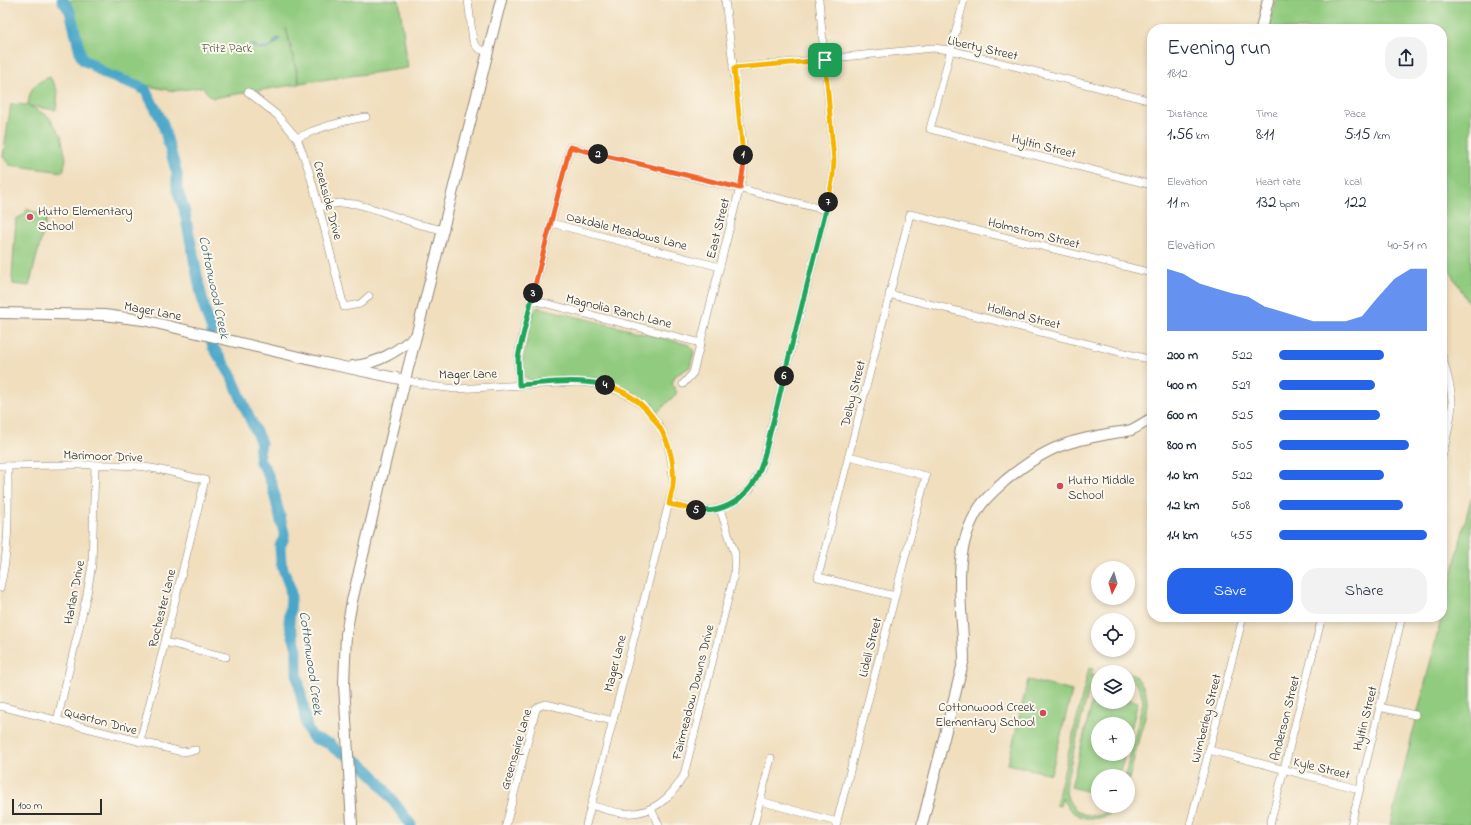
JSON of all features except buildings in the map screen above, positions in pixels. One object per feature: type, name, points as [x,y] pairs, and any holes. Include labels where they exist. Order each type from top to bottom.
[{"type":"street","points":[[468,0],[473,41],[475,46],[487,52]]},
{"type":"street","points":[[352,825],[344,684],[344,659],[347,626],[405,380],[501,0]]},
{"type":"street","name":"East Street","points":[[683,384],[693,373],[740,188],[744,164],[725,0]]},
{"type":"street","points":[[669,504],[704,511],[720,509],[735,502],[750,489],[761,469],[826,210],[833,176],[834,160],[819,0]]},
{"type":"street","points":[[950,50],[964,0]]},
{"type":"street","points":[[1262,24],[1268,0]]},
{"type":"street","name":"Liberty Street","points":[[734,68],[933,48],[950,50],[1147,100]]},
{"type":"street","name":"Hyltin Street","points":[[950,50],[930,129],[1147,184]]},
{"type":"street","name":"Creekside Drive","points":[[248,92],[277,115],[297,138],[308,168],[319,207],[344,307],[360,304],[369,296]]},
{"type":"street","points":[[297,138],[315,129],[341,121],[366,116]]},
{"type":"street","points":[[519,385],[518,358],[570,147],[826,210]]},
{"type":"street","points":[[319,207],[339,203],[356,204],[417,224],[444,230]]},
{"type":"street","name":"Holmstrom Street","points":[[910,214],[1147,272]]},
{"type":"street","name":"Delby Street","points":[[895,596],[818,578],[910,214]]},
{"type":"street","name":"Oakdale Meadows Lane","points":[[551,223],[720,267]]},
{"type":"street","name":"Holland Street","points":[[889,294],[1147,359]]},
{"type":"street","name":"Magnolia Ranch Lane","points":[[532,300],[701,343]]},
{"type":"street","name":"Mager Lane","points":[[0,313],[104,314],[143,320],[343,367],[444,388],[578,382],[596,383],[611,387],[630,396],[643,406],[661,429],[666,439],[671,456],[673,487],[586,825]]},
{"type":"street","points":[[343,367],[377,361],[402,347],[416,336]]},
{"type":"street","points":[[1447,372],[1452,403],[1451,418],[1447,435]]},
{"type":"street","points":[[922,825],[964,659],[964,635],[959,588],[961,561],[965,538],[979,508],[1014,474],[1039,457],[1065,444],[1130,430],[1147,421]]},
{"type":"street","name":"Lidell Street","points":[[837,823],[926,476],[849,456]]},
{"type":"street","name":"Harlan Drive","points":[[57,720],[87,594],[92,565],[95,465]]},
{"type":"street","name":"Marimoor Drive","points":[[0,466],[136,466],[159,469],[205,480]]},
{"type":"street","points":[[0,588],[7,547],[8,466]]},
{"type":"street","name":"Rochester Lane","points":[[140,742],[205,480]]},
{"type":"street","name":"Fairmeadow Downs Drive","points":[[591,805],[621,813],[638,812],[651,809],[664,802],[673,793],[684,775],[734,575],[736,554],[720,509]]},
{"type":"street","name":"Wimberley Street","points":[[1190,825],[1242,622]]},
{"type":"street","name":"Anderson Street","points":[[1270,825],[1321,622]]},
{"type":"street","name":"Hyltin Street","points":[[1350,825],[1401,622]]},
{"type":"street","points":[[165,642],[226,658]]},
{"type":"street","name":"Greenspire Lane","points":[[506,825],[536,709],[546,704],[613,721]]},
{"type":"street","name":"Quarton Drive","points":[[0,706],[182,752],[196,750]]},
{"type":"street","points":[[1379,706],[1415,715]]},
{"type":"street","name":"Kyle Street","points":[[1209,750],[1360,789]]},
{"type":"street","points":[[754,825],[771,758]]},
{"type":"street","points":[[760,801],[837,823]]},
{"type":"street","points":[[651,809],[659,825]]},
{"type":"green space","name":"Fritz Park","points":[[64,0],[399,0],[408,68],[300,83],[286,28],[299,84],[212,98],[202,87],[174,91],[106,78],[78,58]]},
{"type":"green space","points":[[1275,0],[1471,0],[1471,307],[1447,266],[1447,24],[1269,24]]},
{"type":"green space","points":[[50,77],[58,92],[56,110],[29,106],[48,116],[61,135],[66,159],[63,172],[9,165],[3,156],[11,104],[28,105],[33,87]]},
{"type":"green space","points":[[27,209],[47,217],[29,286],[13,284],[12,277],[16,219],[25,214]]},
{"type":"green space","points":[[538,307],[690,345],[694,352],[690,367],[675,376],[672,384],[677,393],[656,414],[642,399],[627,389],[613,383],[598,379],[582,378],[529,380],[523,375],[523,358],[533,312]]},
{"type":"green space","points":[[1471,498],[1471,825],[1390,825],[1440,622],[1447,622],[1447,595]]},
{"type":"green space","points":[[1089,668],[1091,668],[1091,686],[1088,692],[1066,782],[1067,796],[1073,807],[1084,814],[1091,816],[1111,813],[1097,818],[1081,817],[1067,806],[1062,798],[1060,806],[1056,805]]},
{"type":"green space","points":[[1135,676],[1141,682],[1144,688],[1147,706],[1135,756],[1135,735],[1143,702],[1138,685],[1135,682]]},
{"type":"green space","points":[[1028,680],[1072,691],[1051,774],[1008,764]]},
{"type":"green space","points":[[1135,701],[1138,702],[1134,717],[1091,717],[1091,761],[1123,761],[1121,769],[1091,769],[1091,792],[1071,787],[1091,707],[1091,709],[1135,709]]},
{"type":"green space","points":[[1129,761],[1134,761],[1132,769],[1127,769]]},
{"type":"water","points":[[276,39],[280,39],[279,41],[272,46]]},
{"type":"water","points":[[250,44],[256,45],[258,49],[254,48]]},
{"type":"water","points":[[267,46],[270,48],[267,50],[259,49]]},
{"type":"waterway","name":"Cottonwood Creek","points":[[62,0],[70,11],[81,56],[84,61],[90,63],[105,74],[139,86],[146,91],[162,121],[177,174],[177,189],[184,209],[205,311],[212,330],[211,340],[213,347],[231,375],[261,443],[259,453],[260,462],[266,470],[272,485],[284,533],[284,538],[280,546],[281,563],[290,588],[291,598],[289,623],[297,649],[297,673],[307,728],[313,738],[330,744],[335,749],[356,760],[367,769],[375,777],[411,825]]},
{"type":"place","name":"Hutto Elementary School","points":[[30,217]]},
{"type":"place","name":"Hutto Middle School","points":[[1060,486]]},
{"type":"place","name":"Cottonwood Creek Elementary School","points":[[1043,713]]},
{"type":"route","points":[[825,60],[834,160],[833,176],[826,210],[761,469],[755,482],[744,495],[735,502],[720,509],[704,511],[669,504],[673,487],[671,456],[666,439],[658,424],[643,406],[630,396],[611,387],[596,383],[578,382],[519,385],[518,358],[520,346],[570,147],[740,188],[744,164],[734,68],[825,60]]}]
